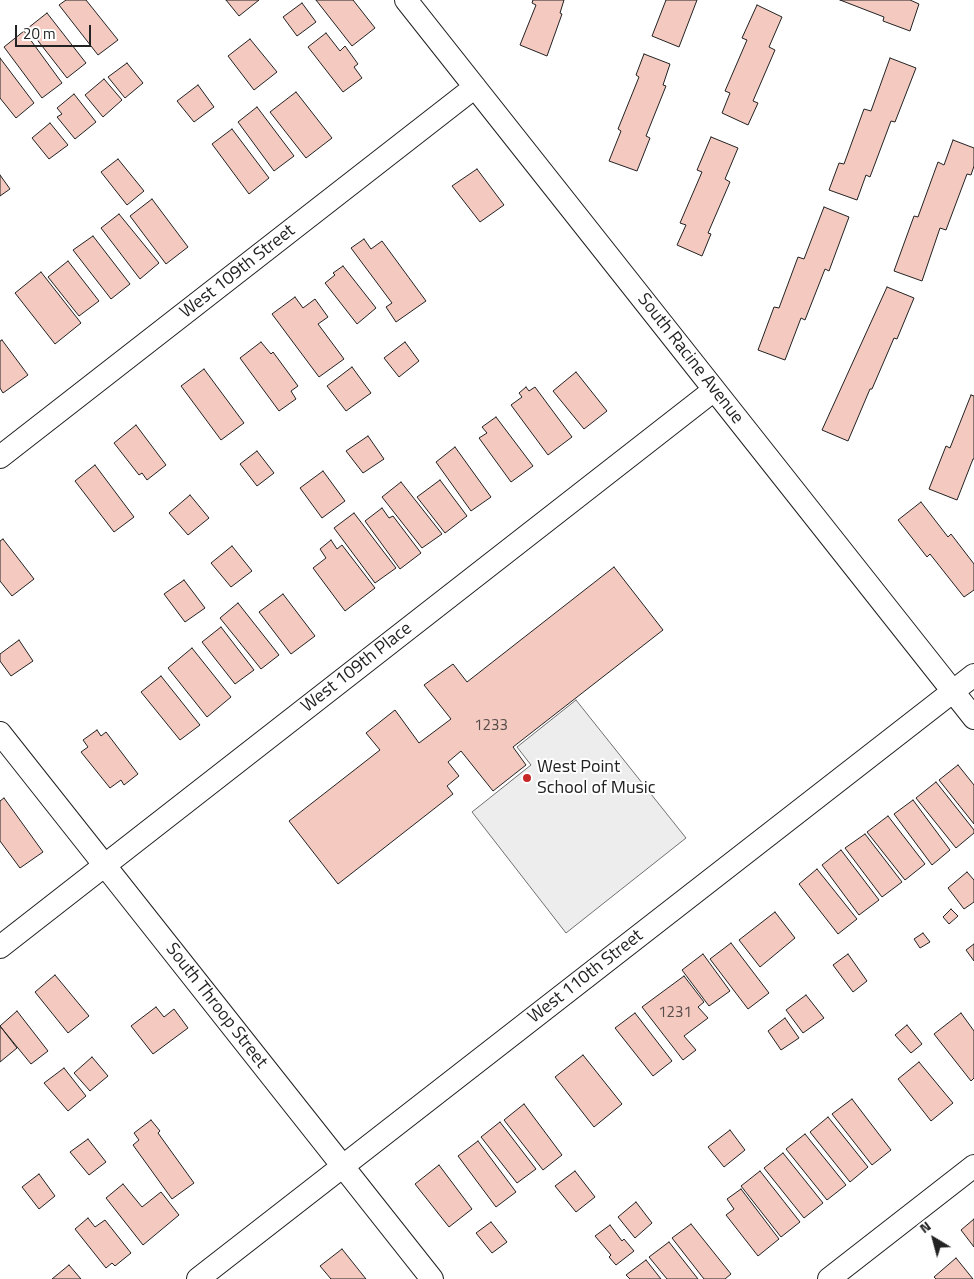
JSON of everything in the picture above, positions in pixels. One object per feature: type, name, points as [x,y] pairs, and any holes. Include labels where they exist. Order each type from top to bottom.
[{"type":"street","name":"South Racine Avenue","points":[[406,0],[974,718]]},
{"type":"street","name":"West 109th Street","points":[[0,457],[475,87]]},
{"type":"street","name":"West 109th Place","points":[[0,947],[714,390]]},
{"type":"street","name":"West 110th Street","points":[[198,1279],[974,675]]},
{"type":"street","name":"South Throop Street","points":[[0,733],[432,1279]]},
{"type":"street","points":[[829,1279],[974,1166]]},
{"type":"shaded area","points":[[576,700],[686,838],[566,933],[472,812],[531,765],[517,747]]},
{"type":"building","points":[[66,0],[86,0],[118,40],[98,55],[59,5]]},
{"type":"building","points":[[226,0],[259,0],[239,16]]},
{"type":"building","points":[[316,0],[353,0],[375,28],[352,46]]},
{"type":"building","points":[[533,0],[564,0],[560,13],[562,14],[547,56],[520,45],[536,5],[532,3]]},
{"type":"building","points":[[666,0],[697,0],[679,47],[652,36]]},
{"type":"building","points":[[840,0],[910,0],[919,4],[910,31],[883,21],[884,17]]},
{"type":"building","points":[[302,3],[316,22],[297,36],[283,17]]},
{"type":"building","points":[[757,5],[782,17],[769,47],[775,50],[753,101],[758,103],[748,125],[722,113],[730,93],[725,91],[747,40],[742,38]]},
{"type":"building","points":[[47,13],[86,63],[67,78],[28,28]]},
{"type":"building","points":[[24,31],[62,83],[42,98],[4,47]]},
{"type":"building","points":[[326,33],[340,51],[345,46],[358,64],[354,67],[362,78],[343,92],[308,47]]},
{"type":"building","points":[[250,39],[277,72],[254,90],[228,56]]},
{"type":"building","points":[[644,54],[670,64],[663,85],[666,86],[646,136],[650,138],[637,171],[609,161],[621,131],[618,129],[639,77],[636,75]]},
{"type":"building","points":[[0,58],[34,103],[16,118],[0,98]]},
{"type":"building","points":[[890,58],[916,68],[895,122],[891,121],[870,177],[866,175],[857,200],[829,190],[839,163],[844,164],[864,109],[871,111]]},
{"type":"building","points":[[127,63],[143,83],[125,98],[108,77]]},
{"type":"building","points":[[104,79],[122,100],[103,117],[85,95]]},
{"type":"building","points":[[198,85],[214,107],[194,122],[177,101]]},
{"type":"building","points":[[296,92],[332,138],[306,158],[270,112]]},
{"type":"building","points":[[74,94],[96,122],[75,139],[57,117],[62,114],[57,108]]},
{"type":"building","points":[[257,107],[294,156],[274,171],[238,122]]},
{"type":"building","points":[[50,123],[68,145],[49,159],[32,138]]},
{"type":"building","points":[[232,129],[269,178],[249,194],[212,144]]},
{"type":"building","points":[[711,137],[738,148],[725,179],[730,182],[708,233],[711,234],[702,256],[677,245],[686,225],[680,223],[702,172],[697,170]]},
{"type":"building","points":[[953,140],[974,148],[974,166],[971,175],[967,174],[946,230],[940,228],[922,281],[894,271],[914,216],[918,217],[938,162],[944,165]]},
{"type":"building","points":[[118,159],[144,191],[127,205],[101,172]]},
{"type":"building","points":[[477,169],[504,205],[480,222],[452,186]]},
{"type":"building","points":[[0,175],[10,189],[0,196]]},
{"type":"building","points":[[152,199],[188,247],[166,264],[130,216]]},
{"type":"building","points":[[824,207],[849,217],[829,271],[825,269],[805,320],[801,318],[785,360],[758,350],[774,307],[779,308],[798,257],[804,259]]},
{"type":"building","points":[[119,214],[159,263],[140,279],[101,228]]},
{"type":"building","points":[[93,236],[130,284],[111,299],[73,250]]},
{"type":"building","points":[[364,239],[371,249],[382,241],[426,301],[396,322],[386,307],[392,303],[351,248]]},
{"type":"building","points":[[68,261],[99,301],[79,316],[48,277]]},
{"type":"building","points":[[343,266],[376,308],[357,324],[325,283],[335,275],[333,273]]},
{"type":"building","points":[[41,272],[81,323],[55,344],[15,293]]},
{"type":"building","points":[[887,287],[914,298],[897,339],[894,338],[872,389],[870,389],[848,441],[822,430]]},
{"type":"building","points":[[295,297],[303,308],[315,299],[328,317],[318,324],[344,359],[319,377],[272,314]]},
{"type":"building","points":[[2,340],[28,375],[3,393],[0,388],[0,341]]},
{"type":"building","points":[[261,342],[271,354],[273,352],[298,386],[291,391],[296,399],[279,411],[240,358]]},
{"type":"building","points":[[405,342],[419,361],[399,377],[384,358]]},
{"type":"building","points":[[352,367],[371,393],[346,411],[327,386]]},
{"type":"building","points":[[204,369],[244,423],[221,440],[181,386]]},
{"type":"building","points":[[576,372],[607,411],[584,429],[553,391]]},
{"type":"building","points":[[526,387],[529,391],[535,387],[572,437],[548,455],[511,405],[522,397],[519,393]]},
{"type":"building","points":[[971,395],[974,396],[974,459],[957,500],[929,489],[946,446],[950,448]]},
{"type":"building","points":[[496,417],[533,466],[511,482],[479,438],[487,433],[482,427]]},
{"type":"building","points":[[136,425],[166,465],[147,480],[142,473],[139,475],[114,443]]},
{"type":"building","points":[[368,436],[384,459],[363,473],[346,451]]},
{"type":"building","points":[[455,447],[491,497],[471,511],[436,462]]},
{"type":"building","points":[[257,451],[274,473],[257,486],[240,464]]},
{"type":"building","points":[[95,465],[134,517],[114,532],[75,481]]},
{"type":"building","points":[[323,471],[345,501],[322,518],[300,488]]},
{"type":"building","points":[[440,480],[467,516],[445,533],[417,497]]},
{"type":"building","points":[[401,482],[442,534],[422,548],[382,497]]},
{"type":"building","points":[[190,495],[209,518],[188,535],[169,513]]},
{"type":"building","points":[[921,502],[948,537],[951,534],[974,564],[974,590],[964,597],[930,554],[927,557],[898,520]]},
{"type":"building","points":[[382,508],[389,518],[393,516],[421,553],[400,569],[365,521]]},
{"type":"building","points":[[354,513],[396,568],[375,583],[334,528]]},
{"type":"building","points":[[3,539],[34,579],[12,596],[0,581],[0,541]]},
{"type":"building","points":[[331,540],[337,549],[342,545],[375,588],[345,611],[313,568],[326,558],[320,549]]},
{"type":"building","points":[[232,546],[252,571],[231,587],[211,563]]},
{"type":"building","name":"West Point School of Music","points":[[614,567],[663,630],[513,747],[526,765],[493,791],[461,751],[448,762],[459,776],[447,786],[453,794],[338,884],[289,821],[380,750],[366,733],[395,710],[419,743],[451,719],[424,685],[453,664],[467,682]]},
{"type":"building","points":[[184,580],[205,608],[185,622],[164,594]]},
{"type":"building","points":[[283,594],[315,636],[291,654],[259,612]]},
{"type":"building","points":[[238,603],[279,655],[261,669],[220,618]]},
{"type":"building","points":[[221,627],[254,670],[235,684],[202,642]]},
{"type":"building","points":[[19,640],[33,661],[11,676],[0,661],[0,654]]},
{"type":"building","points":[[192,648],[231,697],[207,717],[168,668]]},
{"type":"building","points":[[161,676],[200,725],[180,740],[141,692]]},
{"type":"building","points":[[97,730],[101,736],[106,732],[138,774],[124,785],[121,780],[110,788],[81,752],[88,747],[83,740]]},
{"type":"building","points":[[958,765],[974,785],[974,824],[939,780]]},
{"type":"building","points":[[936,782],[974,830],[974,833],[956,848],[916,798]]},
{"type":"building","points":[[4,798],[43,852],[20,868],[0,841],[0,801]]},
{"type":"building","points":[[913,800],[950,850],[932,865],[894,814]]},
{"type":"building","points":[[888,816],[925,864],[905,880],[867,832]]},
{"type":"building","points":[[865,834],[902,882],[882,897],[845,848]]},
{"type":"building","points":[[841,850],[879,900],[859,915],[822,865]]},
{"type":"building","points":[[817,869],[857,919],[838,934],[799,884]]},
{"type":"building","points":[[967,872],[974,880],[974,902],[964,909],[948,888]]},
{"type":"building","points":[[951,909],[958,916],[949,924],[943,917]]},
{"type":"building","points":[[775,912],[795,938],[760,967],[739,940]]},
{"type":"building","points":[[923,933],[930,942],[920,948],[914,939]]},
{"type":"building","points":[[731,943],[769,993],[748,1009],[710,959]]},
{"type":"building","points":[[974,944],[974,961],[966,950]]},
{"type":"building","points":[[703,954],[730,991],[709,1006],[682,970]]},
{"type":"building","points":[[848,954],[867,981],[853,992],[833,965]]},
{"type":"building","points":[[55,975],[89,1016],[68,1033],[35,992]]},
{"type":"building","points":[[684,976],[704,1002],[698,1007],[708,1018],[684,1036],[696,1050],[683,1060],[642,1007]]},
{"type":"building","points":[[806,995],[824,1018],[803,1033],[786,1010]]},
{"type":"building","points":[[156,1007],[164,1017],[174,1009],[188,1028],[153,1054],[131,1026]]},
{"type":"building","points":[[17,1011],[48,1051],[31,1064],[0,1026]]},
{"type":"building","points":[[635,1013],[672,1061],[653,1076],[615,1028]]},
{"type":"building","points":[[961,1013],[974,1031],[974,1078],[971,1081],[934,1034]]},
{"type":"building","points":[[785,1018],[799,1038],[781,1050],[768,1031]]},
{"type":"building","points":[[907,1025],[922,1044],[911,1053],[895,1035]]},
{"type":"building","points":[[0,1026],[17,1048],[0,1062]]},
{"type":"building","points":[[583,1055],[622,1104],[594,1127],[555,1077]]},
{"type":"building","points":[[92,1057],[108,1076],[90,1091],[74,1073]]},
{"type":"building","points":[[919,1062],[953,1103],[931,1121],[898,1079]]},
{"type":"building","points":[[64,1068],[86,1096],[68,1111],[44,1083]]},
{"type":"building","points":[[852,1099],[891,1150],[872,1165],[832,1114]]},
{"type":"building","points":[[524,1104],[562,1155],[543,1170],[504,1120]]},
{"type":"building","points":[[828,1117],[868,1167],[850,1182],[810,1132]]},
{"type":"building","points":[[151,1120],[160,1131],[158,1133],[194,1183],[172,1199],[133,1145],[139,1140],[134,1133]]},
{"type":"building","points":[[500,1122],[536,1169],[517,1183],[481,1137]]},
{"type":"building","points":[[730,1130],[745,1150],[724,1167],[708,1147]]},
{"type":"building","points":[[805,1134],[846,1185],[827,1200],[786,1149]]},
{"type":"building","points":[[88,1139],[106,1162],[89,1175],[70,1152]]},
{"type":"building","points":[[478,1141],[516,1192],[496,1207],[458,1156]]},
{"type":"building","points":[[783,1153],[823,1203],[804,1218],[764,1168]]},
{"type":"building","points":[[439,1165],[472,1209],[449,1227],[415,1184]]},
{"type":"building","points":[[575,1171],[595,1197],[576,1212],[555,1186]]},
{"type":"building","points":[[760,1171],[800,1222],[781,1237],[741,1186]]},
{"type":"building","points":[[39,1174],[55,1196],[39,1209],[22,1187]]},
{"type":"building","points":[[123,1184],[142,1207],[161,1192],[179,1215],[143,1245],[106,1198]]},
{"type":"building","points":[[741,1189],[779,1239],[758,1256],[726,1215],[734,1209],[727,1199]]},
{"type":"building","points":[[636,1202],[652,1223],[635,1238],[618,1217]]},
{"type":"building","points":[[88,1218],[95,1227],[105,1220],[131,1253],[115,1266],[112,1263],[106,1268],[75,1229]]},
{"type":"building","points":[[974,1219],[974,1247],[961,1230]]},
{"type":"building","points":[[491,1222],[507,1242],[492,1253],[476,1233]]},
{"type":"building","points":[[691,1224],[731,1274],[725,1279],[704,1279],[672,1238]]},
{"type":"building","points":[[610,1225],[622,1241],[624,1239],[634,1251],[616,1265],[609,1257],[611,1255],[595,1236]]},
{"type":"building","points":[[669,1242],[698,1279],[667,1279],[649,1257]]},
{"type":"building","points":[[342,1249],[366,1279],[331,1279],[320,1266]]},
{"type":"building","points":[[956,1258],[973,1279],[936,1279],[934,1277]]},
{"type":"building","points":[[646,1260],[661,1279],[630,1279],[626,1275]]},
{"type":"building","points":[[69,1265],[81,1279],[52,1279]]},
{"type":"place","name":"West Point School of Music","points":[[527,778]]}]
